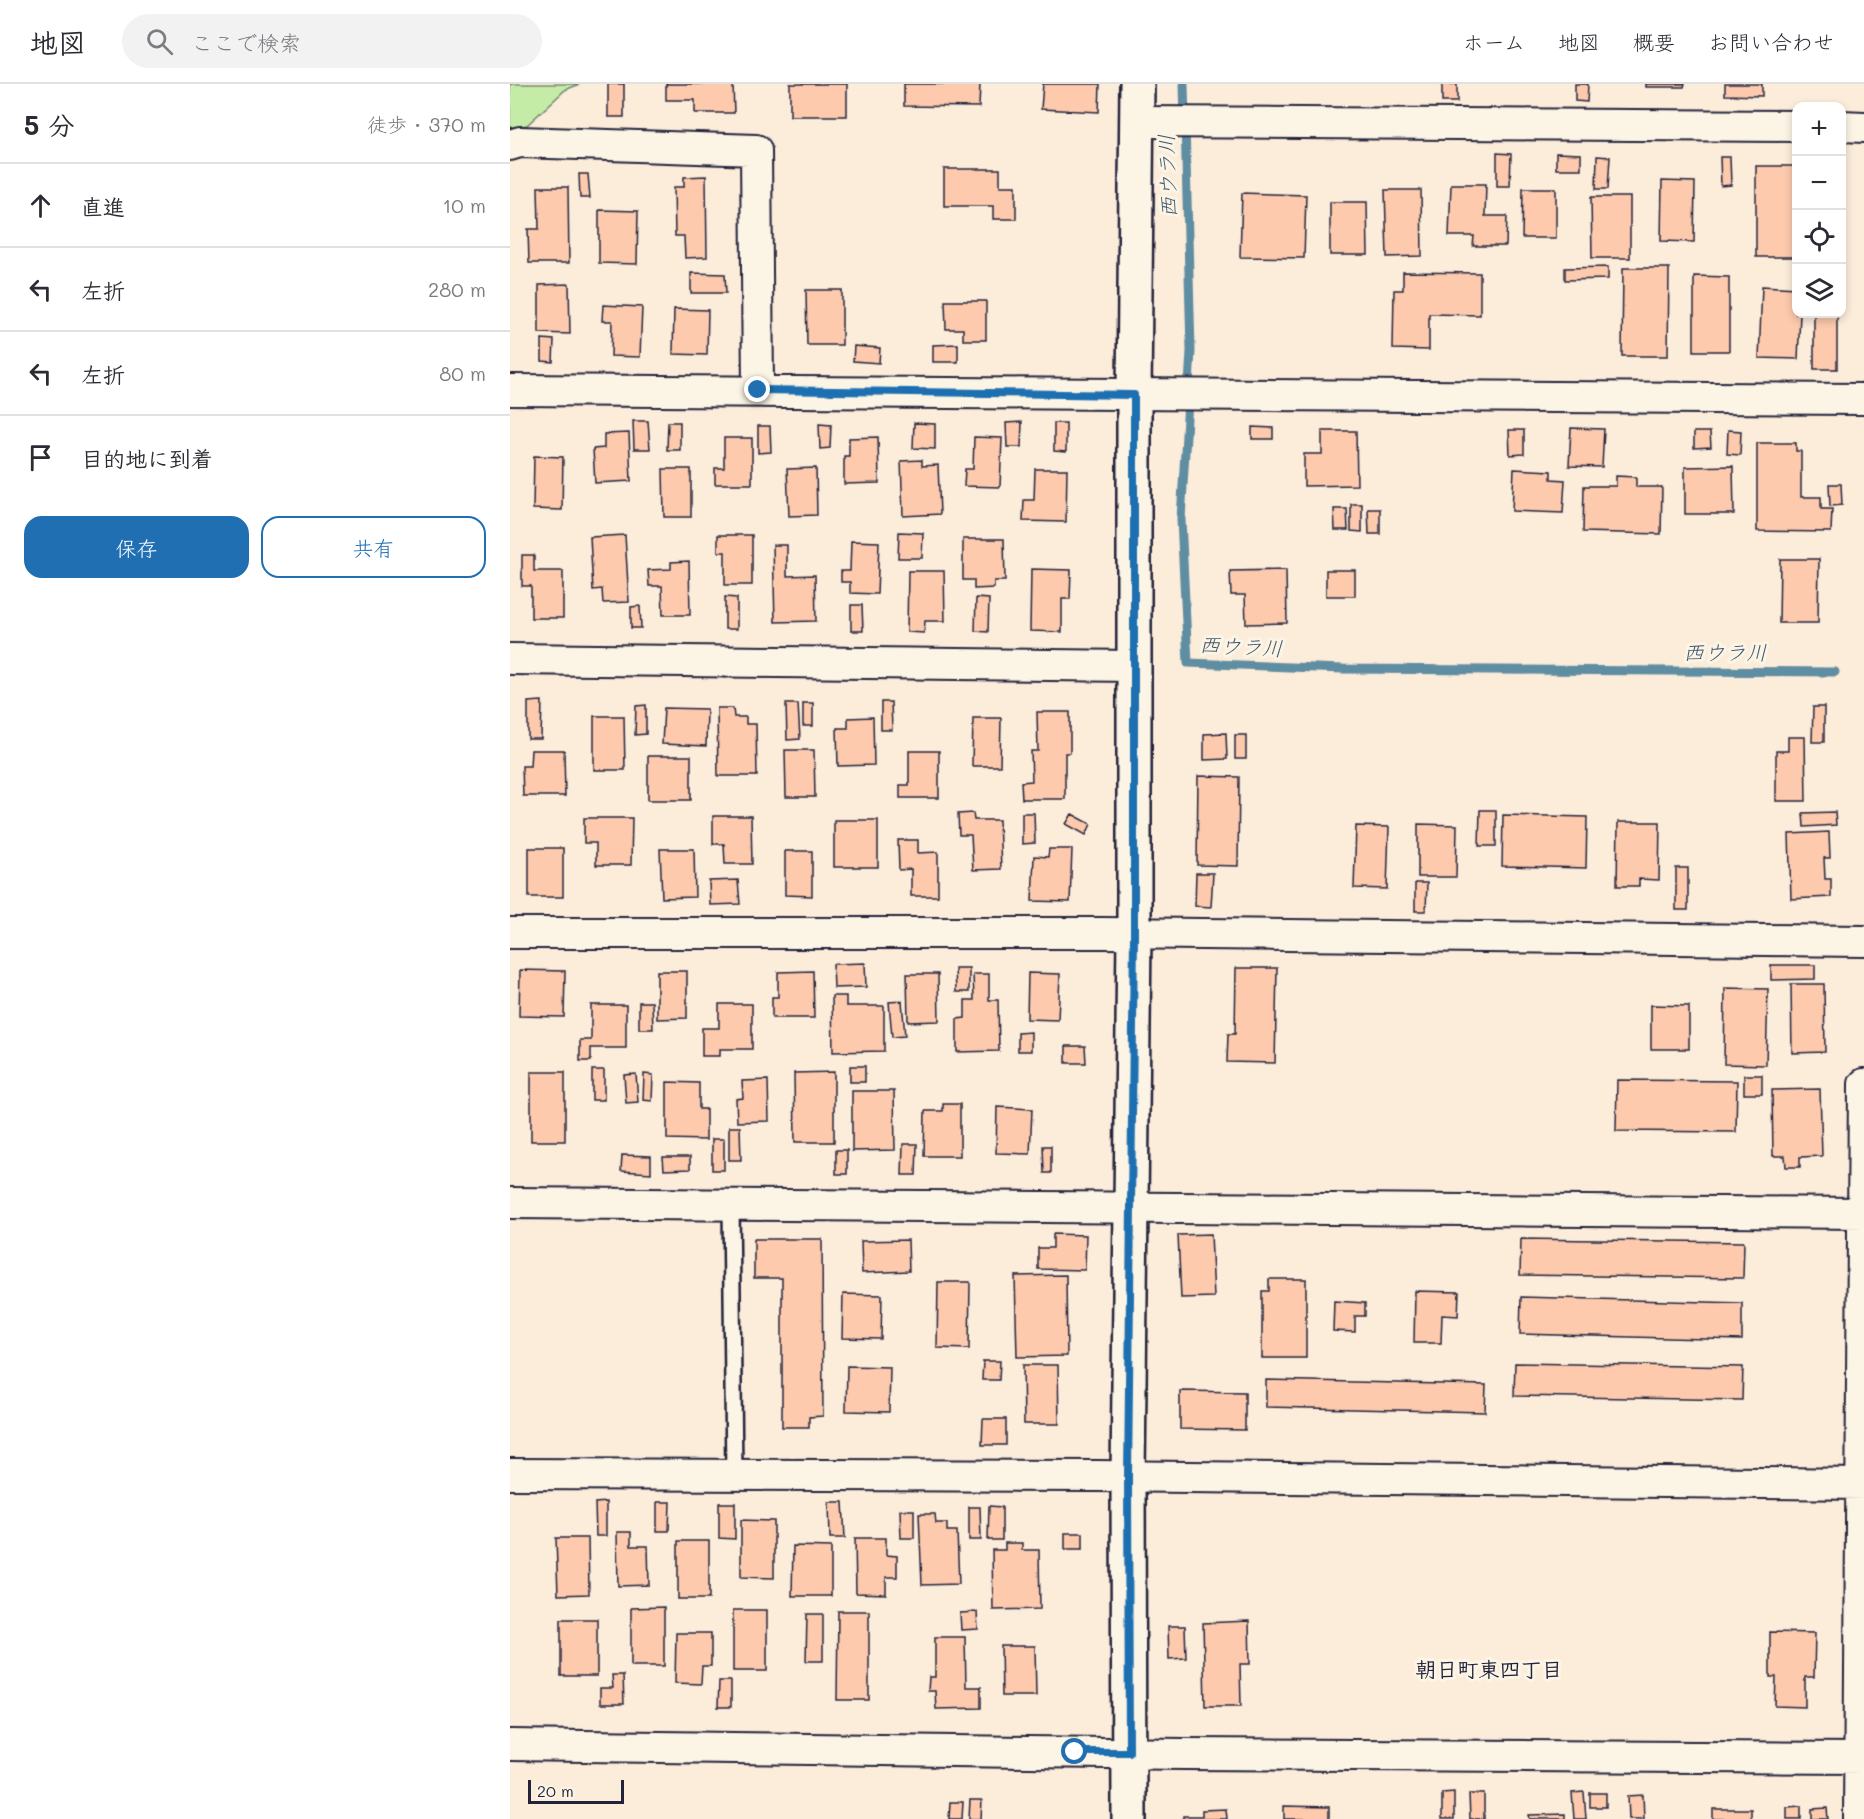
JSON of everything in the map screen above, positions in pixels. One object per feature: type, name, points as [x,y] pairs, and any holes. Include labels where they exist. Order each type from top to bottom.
[{"type":"street","points":[[1129,1819],[1128,1477],[1134,935],[1133,666],[1137,84]]},
{"type":"street","points":[[1137,122],[1792,126]]},
{"type":"street","points":[[1846,126],[1864,126]]},
{"type":"street","points":[[510,145],[520,142],[756,150],[758,390]]},
{"type":"street","points":[[510,390],[1864,399]]},
{"type":"street","points":[[510,659],[1133,666]]},
{"type":"street","points":[[510,933],[1102,933],[1864,941]]},
{"type":"street","points":[[1859,1819],[1862,1758],[1864,1083]]},
{"type":"street","points":[[510,1203],[1864,1213]]},
{"type":"street","points":[[510,1474],[1863,1484]]},
{"type":"street","points":[[510,1745],[1862,1758]]},
{"type":"lane","points":[[731,1204],[734,1475]]},
{"type":"green space","points":[[510,84],[580,84],[565,90],[527,125],[510,128]]},
{"type":"building","points":[[608,84],[624,84],[624,117],[608,117]]},
{"type":"building","points":[[666,84],[733,84],[734,113],[695,113],[695,100],[666,100]]},
{"type":"building","points":[[790,84],[847,84],[847,116],[790,116]]},
{"type":"building","points":[[904,84],[980,84],[979,107],[904,106]]},
{"type":"building","points":[[1043,84],[1100,84],[1099,112],[1041,109]]},
{"type":"building","points":[[1442,84],[1457,84],[1457,102],[1442,102]]},
{"type":"building","points":[[1575,84],[1588,84],[1587,102],[1575,101]]},
{"type":"building","points":[[1646,84],[1685,84],[1684,87],[1646,87]]},
{"type":"building","points":[[1725,84],[1762,84],[1762,96],[1725,95]]},
{"type":"building","points":[[1497,153],[1511,154],[1510,186],[1497,186]]},
{"type":"building","points":[[1556,153],[1581,154],[1581,169],[1556,169]]},
{"type":"building","points":[[1597,156],[1610,157],[1608,189],[1596,189]]},
{"type":"building","points":[[1720,157],[1730,157],[1731,185],[1721,186]]},
{"type":"building","points":[[1756,166],[1792,166],[1792,257],[1756,257]]},
{"type":"building","points":[[944,169],[1000,169],[1000,186],[1016,186],[1016,219],[993,219],[993,206],[944,206]]},
{"type":"building","points":[[579,174],[588,174],[590,198],[580,198]]},
{"type":"building","points":[[706,176],[707,257],[685,258],[684,236],[675,236],[674,187],[684,187],[684,177]]},
{"type":"building","points":[[1662,181],[1695,182],[1694,242],[1661,241]]},
{"type":"building","points":[[1451,184],[1486,184],[1485,216],[1507,216],[1506,246],[1473,246],[1474,236],[1449,236]]},
{"type":"building","points":[[538,187],[568,187],[569,263],[529,263],[528,229],[539,229]]},
{"type":"building","points":[[1523,188],[1556,188],[1556,238],[1522,238]]},
{"type":"building","points":[[1385,190],[1421,190],[1422,256],[1387,257]]},
{"type":"building","points":[[1242,193],[1306,195],[1304,258],[1240,257]]},
{"type":"building","points":[[1591,197],[1630,197],[1630,258],[1592,258]]},
{"type":"building","points":[[1330,202],[1367,202],[1368,255],[1330,255]]},
{"type":"building","points":[[599,210],[638,211],[637,264],[599,263]]},
{"type":"building","points":[[1608,267],[1608,279],[1565,280],[1565,268]]},
{"type":"building","points":[[1623,268],[1669,268],[1668,356],[1622,356]]},
{"type":"building","points":[[1403,272],[1480,273],[1480,315],[1429,314],[1429,350],[1393,349],[1394,290],[1403,290]]},
{"type":"building","points":[[691,273],[725,274],[726,293],[691,293]]},
{"type":"building","points":[[1694,276],[1729,277],[1729,351],[1694,351]]},
{"type":"building","points":[[569,284],[570,334],[539,333],[539,285]]},
{"type":"building","points":[[1762,286],[1792,288],[1792,318],[1800,318],[1798,359],[1759,358]]},
{"type":"building","points":[[806,290],[842,290],[842,345],[807,345]]},
{"type":"building","points":[[945,301],[986,301],[986,340],[963,340],[963,329],[946,329]]},
{"type":"building","points":[[603,305],[642,307],[640,357],[611,356],[612,321],[602,321]]},
{"type":"building","points":[[674,309],[708,310],[707,355],[673,354]]},
{"type":"building","points":[[1814,318],[1837,318],[1837,369],[1814,369]]},
{"type":"building","points":[[542,339],[554,340],[553,362],[542,361]]},
{"type":"building","points":[[958,344],[958,362],[933,362],[933,345]]},
{"type":"building","points":[[854,346],[880,348],[879,363],[853,361]]},
{"type":"building","points":[[633,421],[648,421],[650,449],[634,449]]},
{"type":"building","points":[[668,422],[680,422],[680,450],[667,450]]},
{"type":"building","points":[[1022,422],[1021,447],[1007,447],[1006,423]]},
{"type":"building","points":[[914,423],[935,424],[935,449],[913,448]]},
{"type":"building","points":[[1054,423],[1066,423],[1066,452],[1054,451]]},
{"type":"building","points":[[819,424],[831,425],[830,448],[820,449]]},
{"type":"building","points":[[758,426],[770,426],[771,452],[758,453]]},
{"type":"building","points":[[1252,427],[1273,428],[1273,439],[1252,439]]},
{"type":"building","points":[[1571,428],[1604,429],[1602,467],[1569,466]]},
{"type":"building","points":[[1509,430],[1524,430],[1524,454],[1510,455]]},
{"type":"building","points":[[1728,430],[1741,431],[1740,455],[1727,454]]},
{"type":"building","points":[[1322,431],[1356,431],[1357,485],[1304,486],[1304,454],[1322,454]]},
{"type":"building","points":[[1694,432],[1710,432],[1711,447],[1694,448]]},
{"type":"building","points":[[629,433],[631,481],[595,483],[593,449],[604,448],[604,434]]},
{"type":"building","points":[[878,437],[879,483],[844,484],[844,456],[849,456],[849,438]]},
{"type":"building","points":[[974,437],[1002,438],[1000,487],[964,486],[965,469],[973,469]]},
{"type":"building","points":[[724,438],[752,438],[752,484],[715,484],[715,468],[724,468]]},
{"type":"building","points":[[1757,443],[1796,443],[1796,451],[1801,451],[1801,497],[1821,497],[1821,509],[1832,509],[1831,532],[1757,531]]},
{"type":"building","points":[[534,456],[563,457],[562,510],[533,509]]},
{"type":"building","points":[[922,460],[922,466],[938,465],[940,514],[903,516],[901,461]]},
{"type":"building","points":[[1733,466],[1734,514],[1685,514],[1685,467]]},
{"type":"building","points":[[816,468],[817,515],[789,516],[787,469]]},
{"type":"building","points":[[663,469],[691,469],[691,517],[664,517]]},
{"type":"building","points":[[1035,469],[1067,469],[1066,522],[1023,521],[1024,500],[1034,500]]},
{"type":"building","points":[[1514,469],[1551,471],[1551,479],[1565,480],[1563,513],[1512,511]]},
{"type":"building","points":[[1616,476],[1636,477],[1636,487],[1662,487],[1661,534],[1583,532],[1584,486],[1616,486]]},
{"type":"building","points":[[1829,484],[1841,484],[1842,505],[1830,506]]},
{"type":"building","points":[[1351,504],[1362,504],[1362,532],[1351,531]]},
{"type":"building","points":[[1334,509],[1347,509],[1348,530],[1335,530]]},
{"type":"building","points":[[1368,509],[1380,509],[1380,534],[1369,534]]},
{"type":"building","points":[[899,532],[923,533],[922,558],[898,558]]},
{"type":"building","points":[[625,535],[629,602],[603,603],[602,589],[593,590],[590,537]]},
{"type":"building","points":[[718,535],[752,535],[752,585],[725,585],[725,552],[718,552]]},
{"type":"building","points":[[963,539],[1004,539],[1005,581],[994,581],[994,588],[974,589],[974,580],[963,580]]},
{"type":"building","points":[[851,541],[879,542],[877,594],[850,593],[850,582],[841,582],[841,571],[850,571]]},
{"type":"building","points":[[773,545],[787,545],[787,576],[815,575],[816,621],[775,622]]},
{"type":"building","points":[[522,555],[534,555],[534,571],[563,571],[563,618],[531,618],[531,586],[522,586]]},
{"type":"building","points":[[1780,559],[1819,559],[1818,623],[1779,623]]},
{"type":"building","points":[[689,561],[690,615],[663,615],[662,586],[649,586],[648,570],[671,569],[671,562]]},
{"type":"building","points":[[1031,569],[1071,570],[1070,599],[1062,599],[1062,632],[1030,631]]},
{"type":"building","points":[[1286,570],[1287,623],[1246,624],[1245,595],[1231,595],[1230,571]]},
{"type":"building","points":[[1326,570],[1355,570],[1355,596],[1326,596]]},
{"type":"building","points":[[908,571],[944,571],[945,621],[925,621],[924,633],[907,632]]},
{"type":"building","points":[[725,597],[737,598],[737,629],[725,629]]},
{"type":"building","points":[[976,598],[989,599],[988,632],[975,631]]},
{"type":"building","points":[[851,605],[862,605],[863,631],[851,631]]},
{"type":"building","points":[[640,606],[641,628],[631,628],[631,607]]},
{"type":"building","points":[[542,701],[541,739],[528,739],[528,702]]},
{"type":"building","points":[[881,702],[891,702],[892,730],[881,730]]},
{"type":"building","points":[[803,703],[813,703],[813,726],[803,726]]},
{"type":"building","points":[[786,704],[798,704],[800,739],[787,740]]},
{"type":"building","points":[[646,705],[646,734],[635,735],[636,706]]},
{"type":"building","points":[[1813,707],[1824,707],[1824,742],[1812,742]]},
{"type":"building","points":[[664,708],[707,709],[706,746],[662,744]]},
{"type":"building","points":[[717,708],[733,708],[734,717],[746,717],[746,724],[756,724],[757,776],[718,776]]},
{"type":"building","points":[[1037,712],[1070,712],[1070,753],[1065,753],[1065,799],[1022,799],[1021,782],[1032,781],[1031,751],[1038,751]]},
{"type":"building","points":[[594,716],[624,716],[625,770],[594,770]]},
{"type":"building","points":[[873,717],[874,765],[838,766],[837,728],[848,728],[848,718]]},
{"type":"building","points":[[973,718],[1001,718],[1000,766],[972,766]]},
{"type":"building","points":[[1226,733],[1227,759],[1204,760],[1204,734]]},
{"type":"building","points":[[1235,735],[1246,735],[1246,759],[1235,759]]},
{"type":"building","points":[[1788,737],[1805,737],[1806,801],[1776,801],[1776,751],[1788,751]]},
{"type":"building","points":[[531,750],[564,750],[565,796],[523,796],[522,766],[530,766]]},
{"type":"building","points":[[785,750],[814,750],[815,797],[786,797]]},
{"type":"building","points":[[909,751],[939,751],[939,798],[900,798],[900,785],[909,785]]},
{"type":"building","points":[[648,756],[691,756],[691,800],[648,800]]},
{"type":"building","points":[[1198,776],[1239,777],[1238,866],[1197,865]]},
{"type":"building","points":[[1480,810],[1496,810],[1496,846],[1479,846]]},
{"type":"building","points":[[1835,812],[1836,825],[1804,827],[1803,813]]},
{"type":"building","points":[[973,813],[974,820],[999,820],[1001,869],[973,870],[971,835],[959,835],[958,814]]},
{"type":"building","points":[[1022,813],[1034,813],[1035,843],[1022,844]]},
{"type":"building","points":[[1072,814],[1091,824],[1086,835],[1066,824]]},
{"type":"building","points":[[1503,815],[1587,817],[1586,868],[1502,866]]},
{"type":"building","points":[[713,816],[751,816],[752,864],[725,864],[724,844],[713,844]]},
{"type":"building","points":[[584,818],[632,818],[631,865],[596,865],[596,843],[584,843]]},
{"type":"building","points":[[834,820],[878,820],[878,867],[834,867]]},
{"type":"building","points":[[1618,822],[1660,822],[1659,880],[1639,879],[1639,886],[1617,886]]},
{"type":"building","points":[[1418,824],[1457,825],[1456,877],[1418,877]]},
{"type":"building","points":[[1356,826],[1389,827],[1387,889],[1354,888]]},
{"type":"building","points":[[1829,832],[1830,858],[1824,858],[1825,879],[1831,879],[1831,897],[1791,899],[1789,834]]},
{"type":"building","points":[[898,840],[918,840],[918,853],[938,852],[938,896],[911,896],[911,869],[899,870]]},
{"type":"building","points":[[529,848],[563,848],[563,897],[529,897]]},
{"type":"building","points":[[660,849],[694,849],[695,897],[662,898]]},
{"type":"building","points":[[1049,849],[1072,849],[1070,902],[1032,901],[1034,856],[1048,857]]},
{"type":"building","points":[[785,851],[812,851],[812,896],[785,895]]},
{"type":"building","points":[[1676,868],[1688,868],[1688,910],[1676,910]]},
{"type":"building","points":[[1196,873],[1213,873],[1211,907],[1195,906]]},
{"type":"building","points":[[738,880],[740,904],[710,905],[709,881]]},
{"type":"building","points":[[1415,883],[1427,883],[1426,911],[1415,911]]},
{"type":"building","points":[[865,963],[866,987],[834,988],[833,964]]},
{"type":"building","points":[[1771,965],[1815,965],[1815,979],[1771,980]]},
{"type":"building","points":[[955,968],[969,968],[969,992],[956,992]]},
{"type":"building","points":[[1236,968],[1277,968],[1275,1063],[1227,1062],[1228,1034],[1235,1034]]},
{"type":"building","points":[[520,970],[565,971],[564,1017],[519,1016]]},
{"type":"building","points":[[657,971],[687,971],[687,1018],[657,1019]]},
{"type":"building","points":[[813,971],[814,1018],[772,1018],[772,997],[778,997],[778,972]]},
{"type":"building","points":[[1028,973],[1060,974],[1058,1020],[1027,1019]]},
{"type":"building","points":[[907,974],[938,974],[939,1021],[908,1022]]},
{"type":"building","points":[[973,974],[989,974],[989,1000],[998,1000],[999,1051],[957,1052],[957,1019],[965,1018],[965,1000],[974,1000]]},
{"type":"building","points":[[1791,984],[1824,984],[1825,1052],[1792,1053]]},
{"type":"building","points":[[1725,988],[1768,989],[1766,1065],[1724,1064]]},
{"type":"building","points":[[832,996],[846,996],[846,1006],[884,1006],[884,1051],[833,1052]]},
{"type":"building","points":[[902,1001],[905,1036],[892,1037],[889,1002]]},
{"type":"building","points":[[639,1002],[652,1002],[653,1029],[639,1029]]},
{"type":"building","points":[[719,1004],[752,1004],[752,1049],[720,1049],[720,1056],[702,1056],[702,1028],[719,1028]]},
{"type":"building","points":[[591,1005],[626,1005],[626,1048],[591,1048],[591,1061],[580,1061],[580,1040],[591,1040]]},
{"type":"building","points":[[1651,1005],[1689,1006],[1689,1049],[1651,1049]]},
{"type":"building","points":[[1031,1032],[1031,1051],[1018,1051],[1018,1033]]},
{"type":"building","points":[[1066,1046],[1085,1046],[1086,1063],[1066,1063]]},
{"type":"building","points":[[850,1066],[865,1066],[865,1082],[850,1082]]},
{"type":"building","points":[[592,1070],[604,1070],[604,1100],[592,1100]]},
{"type":"building","points":[[531,1072],[565,1072],[565,1141],[531,1141]]},
{"type":"building","points":[[834,1072],[834,1142],[795,1142],[794,1073]]},
{"type":"building","points":[[636,1074],[638,1102],[626,1103],[624,1075]]},
{"type":"building","points":[[644,1074],[653,1075],[652,1101],[643,1100]]},
{"type":"building","points":[[1744,1075],[1762,1075],[1762,1094],[1744,1094]]},
{"type":"building","points":[[768,1080],[769,1121],[737,1122],[736,1099],[743,1098],[742,1081]]},
{"type":"building","points":[[1617,1080],[1737,1081],[1736,1132],[1616,1131]]},
{"type":"building","points":[[667,1082],[699,1083],[699,1109],[706,1109],[706,1140],[667,1139]]},
{"type":"building","points":[[1820,1089],[1822,1156],[1800,1157],[1800,1167],[1786,1167],[1785,1156],[1773,1156],[1772,1090]]},
{"type":"building","points":[[852,1091],[894,1091],[895,1150],[852,1151]]},
{"type":"building","points":[[943,1104],[960,1104],[960,1156],[924,1156],[925,1111],[943,1111]]},
{"type":"building","points":[[997,1107],[1032,1109],[1030,1154],[996,1153]]},
{"type":"building","points":[[729,1127],[740,1127],[741,1160],[729,1160]]},
{"type":"building","points":[[712,1139],[724,1139],[724,1170],[712,1170]]},
{"type":"building","points":[[903,1144],[917,1144],[916,1175],[902,1175]]},
{"type":"building","points":[[1043,1146],[1051,1146],[1051,1173],[1044,1173]]},
{"type":"building","points":[[836,1150],[847,1150],[847,1174],[836,1174]]},
{"type":"building","points":[[622,1155],[651,1156],[651,1173],[621,1171]]},
{"type":"building","points":[[663,1157],[690,1157],[690,1169],[664,1170]]},
{"type":"building","points":[[1053,1234],[1086,1235],[1085,1270],[1038,1269],[1038,1248],[1053,1248]]},
{"type":"building","points":[[1211,1234],[1214,1297],[1181,1298],[1178,1235]]},
{"type":"building","points":[[754,1239],[822,1239],[823,1416],[809,1417],[809,1427],[782,1427],[782,1278],[754,1278]]},
{"type":"building","points":[[1521,1239],[1744,1242],[1743,1278],[1520,1275]]},
{"type":"building","points":[[908,1240],[909,1271],[862,1273],[861,1241]]},
{"type":"building","points":[[1066,1275],[1067,1356],[1017,1357],[1015,1276]]},
{"type":"building","points":[[1269,1279],[1306,1279],[1306,1358],[1262,1358],[1262,1291],[1269,1291]]},
{"type":"building","points":[[938,1282],[970,1282],[969,1349],[937,1348]]},
{"type":"building","points":[[1415,1291],[1459,1292],[1458,1316],[1442,1315],[1441,1343],[1414,1343]]},
{"type":"building","points":[[843,1294],[882,1295],[881,1339],[842,1338]]},
{"type":"building","points":[[1521,1297],[1742,1303],[1742,1340],[1520,1334]]},
{"type":"building","points":[[1334,1301],[1365,1303],[1365,1316],[1355,1316],[1355,1332],[1333,1331]]},
{"type":"building","points":[[983,1361],[1000,1361],[999,1380],[982,1380]]},
{"type":"building","points":[[1515,1363],[1743,1367],[1742,1400],[1514,1396]]},
{"type":"building","points":[[1023,1365],[1058,1365],[1059,1424],[1024,1424]]},
{"type":"building","points":[[847,1366],[890,1367],[889,1412],[846,1411]]},
{"type":"building","points":[[1266,1380],[1486,1385],[1485,1412],[1266,1407]]},
{"type":"building","points":[[1180,1391],[1245,1392],[1245,1430],[1180,1429]]},
{"type":"building","points":[[983,1419],[1006,1419],[1006,1445],[982,1445]]},
{"type":"building","points":[[606,1502],[606,1536],[596,1536],[595,1503]]},
{"type":"building","points":[[657,1502],[670,1502],[669,1531],[657,1531]]},
{"type":"building","points":[[829,1502],[843,1502],[845,1538],[830,1538]]},
{"type":"building","points":[[719,1503],[735,1503],[735,1539],[719,1538]]},
{"type":"building","points":[[989,1506],[1002,1507],[1002,1540],[988,1540]]},
{"type":"building","points":[[969,1507],[980,1507],[981,1540],[969,1540]]},
{"type":"building","points":[[900,1510],[914,1510],[914,1538],[901,1538]]},
{"type":"building","points":[[919,1514],[935,1514],[936,1523],[947,1523],[947,1531],[957,1531],[959,1584],[922,1585]]},
{"type":"building","points":[[741,1520],[774,1521],[774,1578],[741,1577]]},
{"type":"building","points":[[617,1532],[631,1532],[631,1546],[648,1546],[649,1585],[618,1586]]},
{"type":"building","points":[[1065,1533],[1083,1533],[1083,1549],[1065,1549]]},
{"type":"building","points":[[556,1538],[588,1538],[589,1594],[558,1595]]},
{"type":"building","points":[[855,1538],[886,1538],[886,1555],[897,1556],[897,1577],[886,1577],[886,1594],[856,1593]]},
{"type":"building","points":[[678,1541],[709,1541],[709,1599],[678,1599]]},
{"type":"building","points":[[1005,1543],[1022,1543],[1022,1550],[1039,1550],[1040,1609],[993,1610],[992,1550],[1005,1550]]},
{"type":"building","points":[[793,1546],[831,1547],[831,1596],[792,1596]]},
{"type":"building","points":[[664,1607],[664,1666],[631,1666],[631,1608]]},
{"type":"building","points":[[733,1610],[767,1610],[767,1671],[733,1671]]},
{"type":"building","points":[[838,1611],[869,1611],[869,1700],[837,1700]]},
{"type":"building","points":[[977,1612],[978,1629],[961,1630],[960,1613]]},
{"type":"building","points":[[807,1614],[823,1614],[823,1661],[806,1661]]},
{"type":"building","points":[[561,1619],[597,1619],[597,1676],[561,1676]]},
{"type":"building","points":[[1249,1621],[1250,1664],[1240,1664],[1241,1706],[1205,1706],[1203,1623]]},
{"type":"building","points":[[1168,1626],[1185,1626],[1186,1658],[1169,1659]]},
{"type":"building","points":[[1770,1632],[1815,1633],[1814,1677],[1805,1677],[1805,1707],[1775,1706],[1776,1677],[1770,1677]]},
{"type":"building","points":[[676,1633],[711,1633],[711,1666],[702,1666],[701,1684],[675,1683]]},
{"type":"building","points":[[935,1637],[965,1637],[966,1687],[981,1687],[981,1708],[936,1709],[935,1691],[928,1691],[929,1677],[935,1677]]},
{"type":"building","points":[[1001,1646],[1035,1646],[1036,1696],[1002,1696]]},
{"type":"building","points":[[612,1675],[623,1675],[624,1704],[600,1704],[600,1688],[613,1688]]},
{"type":"building","points":[[719,1681],[731,1681],[731,1707],[718,1707]]},
{"type":"building","points":[[1454,1792],[1454,1819],[1442,1819],[1442,1793]]},
{"type":"building","points":[[1584,1792],[1586,1819],[1574,1819],[1572,1793]]},
{"type":"building","points":[[1590,1793],[1606,1793],[1606,1807],[1590,1807]]},
{"type":"building","points":[[1469,1794],[1484,1794],[1484,1819],[1470,1819]]},
{"type":"building","points":[[1643,1795],[1644,1819],[1629,1819],[1628,1796]]},
{"type":"building","points":[[970,1800],[982,1800],[981,1819],[969,1819]]},
{"type":"building","points":[[950,1802],[963,1802],[962,1819],[949,1819]]},
{"type":"building","points":[[1284,1806],[1329,1807],[1329,1819],[1284,1819]]},
{"type":"building","points":[[1801,1806],[1801,1819],[1787,1819],[1787,1807]]},
{"type":"building","points":[[1827,1808],[1828,1819],[1812,1819],[1812,1809]]},
{"type":"building","points":[[1226,1809],[1227,1819],[1183,1819],[1183,1816],[1202,1816],[1202,1810]]},
{"type":"building","points":[[1713,1809],[1751,1809],[1751,1819],[1713,1819]]},
{"type":"building","points":[[1565,1814],[1565,1819],[1530,1819],[1529,1815]]},
{"type":"waterway","name":"西ウラ川","points":[[1184,84],[1191,351],[1181,519],[1188,663],[1343,669],[1835,672]]},
{"type":"district","name":"朝日町東四丁目","points":[[1489,1670]]},
{"type":"route","points":[[758,390],[1134,395],[1134,935],[1128,1477],[1129,1752],[1075,1752]]}]
